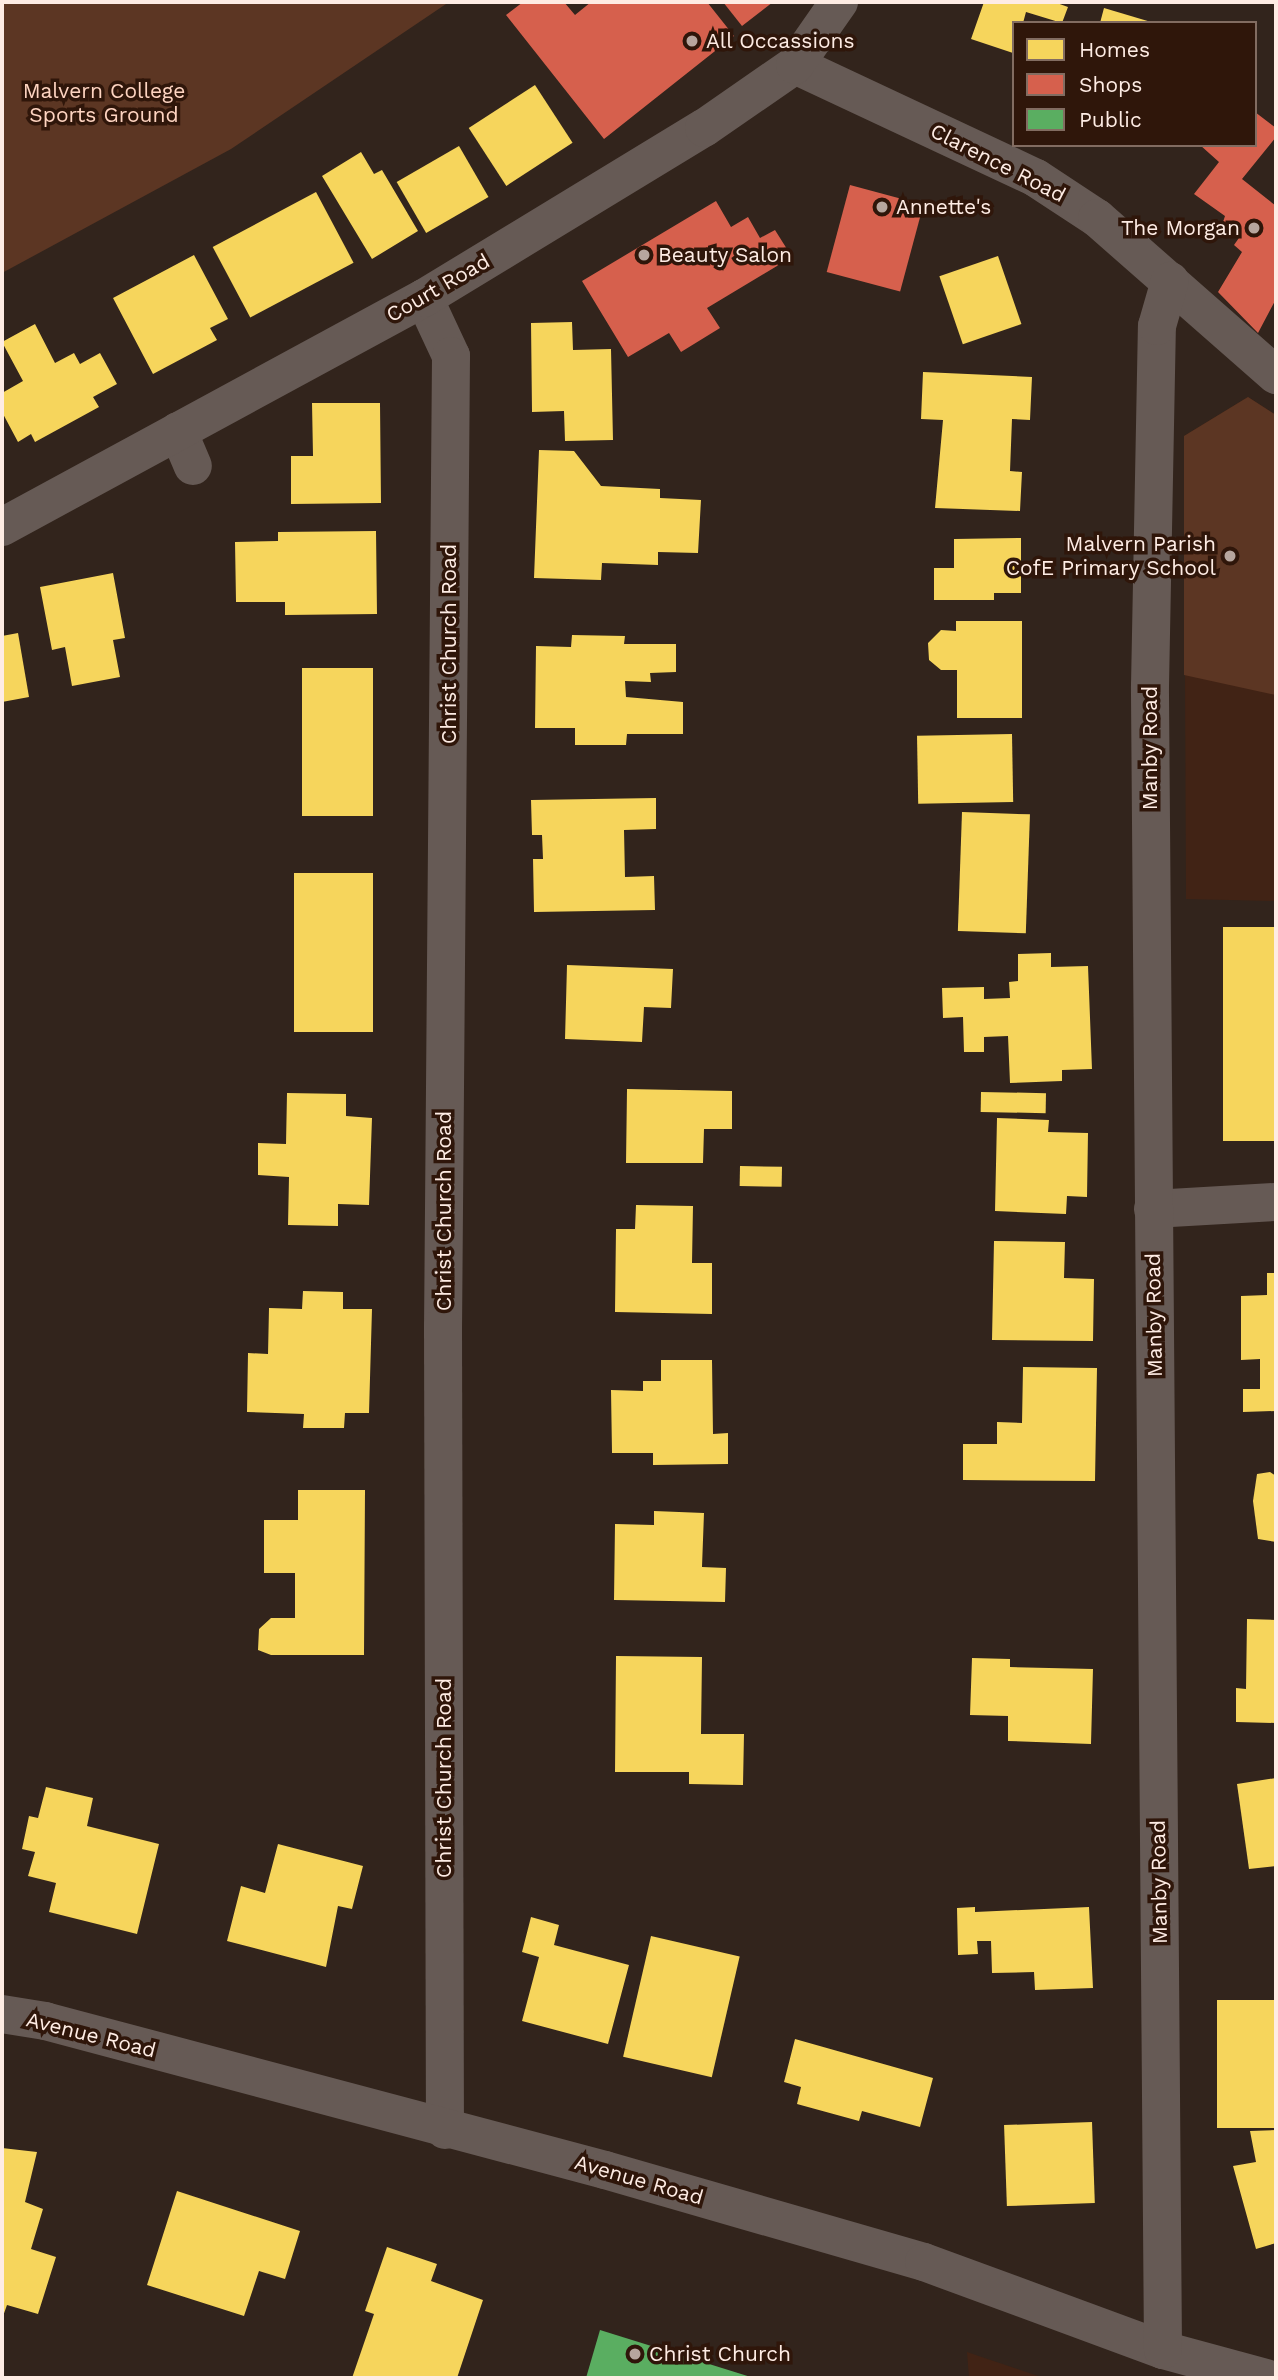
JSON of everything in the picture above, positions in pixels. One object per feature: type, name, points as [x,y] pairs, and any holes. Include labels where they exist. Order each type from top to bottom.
[{"type":"street","name":"Court Road","points":[[2,527],[424,298],[704,128],[795,65],[839,2]]},
{"type":"street","name":"Clarence Road","points":[[795,65],[1036,178],[1097,218],[1170,281],[1239,347],[1276,375]]},
{"type":"street","name":"Manby Road","points":[[1163,2350],[1150,686],[1157,326],[1170,281]]},
{"type":"street","name":"Christ Church Road","points":[[424,298],[451,356],[443,1312],[445,2130]]},
{"type":"street","points":[[178,431],[193,466]]},
{"type":"street","points":[[1153,1209],[1276,1202]]},
{"type":"street","name":"Avenue Road","points":[[2,2014],[45,2021],[445,2130],[606,2170],[924,2262],[1163,2350],[1266,2378]]},
{"type":"shaded area","name":"Malvern Parish CofE Primary School","points":[[1248,397],[1276,415],[1276,901],[1186,899],[1184,436]]},
{"type":"shaded area","points":[[967,2352],[1044,2378],[969,2378]]},
{"type":"green space","name":"Malvern College Sports Ground","points":[[2,2],[449,2],[231,149],[2,273]]},
{"type":"green space","points":[[1248,397],[1276,415],[1276,695],[1184,675],[1184,436]]},
{"type":"building: Homes","points":[[984,2],[1054,2],[1068,7],[1063,21],[1026,12],[1024,21],[1012,21],[1012,53],[971,39]]},
{"type":"building: Homes","points":[[1104,8],[1148,21],[1101,21]]},
{"type":"building: Homes","points":[[535,85],[573,143],[506,186],[469,128]]},
{"type":"building: Homes","points":[[459,146],[488,197],[426,233],[397,182]]},
{"type":"building: Homes","points":[[361,152],[374,174],[382,170],[418,231],[372,259],[322,176]]},
{"type":"building: Homes","points":[[316,192],[354,263],[250,318],[213,247]]},
{"type":"building: Homes","points":[[194,255],[228,319],[210,328],[217,340],[153,374],[113,298]]},
{"type":"building: Homes","points":[[998,256],[1021,324],[963,344],[939,276]]},
{"type":"building: Homes","points":[[572,322],[573,350],[611,349],[613,440],[565,441],[564,411],[532,412],[531,323]]},
{"type":"building: Homes","points":[[35,324],[55,363],[74,353],[80,364],[100,353],[117,384],[93,397],[99,407],[35,442],[31,434],[18,442],[2,412],[2,393],[23,381],[2,342]]},
{"type":"building: Homes","points":[[923,372],[1032,377],[1030,420],[1012,419],[1010,471],[1022,472],[1020,511],[935,508],[943,420],[921,419]]},
{"type":"building: Homes","points":[[312,403],[380,403],[381,503],[291,504],[291,456],[313,456]]},
{"type":"building: Homes","points":[[539,450],[574,451],[601,486],[660,489],[660,498],[701,500],[698,553],[658,552],[658,565],[602,563],[601,580],[534,578]]},
{"type":"building: Homes","points":[[376,531],[377,614],[285,615],[285,602],[236,602],[235,542],[278,541],[278,532]]},
{"type":"building: Homes","points":[[1021,538],[1021,593],[994,593],[994,600],[934,600],[934,568],[954,568],[954,539]]},
{"type":"building: Homes","points":[[113,573],[125,638],[113,640],[120,677],[72,686],[65,647],[52,650],[40,587]]},
{"type":"building: Homes","points":[[956,621],[1022,621],[1022,718],[957,718],[957,670],[941,670],[929,660],[928,643],[941,630],[956,631]]},
{"type":"building: Homes","points":[[18,633],[29,697],[2,702],[2,636]]},
{"type":"building: Homes","points":[[572,635],[625,636],[624,644],[676,644],[676,672],[650,673],[651,682],[625,681],[626,697],[683,702],[683,734],[627,734],[626,745],[575,745],[575,728],[535,728],[536,646],[571,647]]},
{"type":"building: Homes","points":[[302,668],[373,668],[373,816],[302,816]]},
{"type":"building: Homes","points":[[1012,734],[1013,802],[918,804],[917,736]]},
{"type":"building: Homes","points":[[656,798],[656,829],[624,830],[625,877],[654,876],[655,910],[534,912],[533,859],[543,859],[542,835],[532,835],[531,800]]},
{"type":"building: Homes","points":[[962,812],[1030,814],[1026,933],[958,931]]},
{"type":"building: Homes","points":[[294,873],[373,873],[373,1032],[294,1032]]},
{"type":"building: Homes","points":[[1223,927],[1276,927],[1276,1141],[1223,1141]]},
{"type":"building: Homes","points":[[1051,953],[1051,967],[1088,966],[1092,1069],[1062,1070],[1062,1081],[1010,1083],[1008,1036],[984,1037],[984,1052],[964,1052],[963,1017],[943,1018],[942,988],[984,987],[984,999],[1010,998],[1009,982],[1018,981],[1018,954]]},
{"type":"building: Homes","points":[[567,965],[673,969],[671,1008],[644,1007],[642,1042],[565,1039]]},
{"type":"building: Homes","points":[[627,1089],[732,1091],[732,1129],[704,1129],[703,1163],[626,1163]]},
{"type":"building: Homes","points":[[981,1092],[1046,1093],[1046,1113],[981,1112]]},
{"type":"building: Homes","points":[[287,1093],[346,1094],[346,1116],[372,1118],[369,1205],[338,1204],[338,1226],[288,1225],[289,1177],[258,1175],[258,1143],[286,1144]]},
{"type":"building: Homes","points":[[997,1118],[1049,1120],[1048,1132],[1088,1133],[1087,1197],[1067,1196],[1066,1214],[995,1211]]},
{"type":"building: Homes","points":[[740,1166],[782,1167],[782,1187],[740,1186]]},
{"type":"building: Homes","points":[[636,1205],[693,1206],[692,1263],[712,1263],[712,1314],[615,1312],[616,1229],[635,1229]]},
{"type":"building: Homes","points":[[994,1241],[1065,1242],[1064,1278],[1094,1279],[1093,1341],[992,1340]]},
{"type":"building: Homes","points":[[1267,1273],[1276,1273],[1276,1411],[1243,1412],[1243,1389],[1260,1389],[1260,1359],[1241,1360],[1241,1296],[1267,1295]]},
{"type":"building: Homes","points":[[303,1291],[343,1292],[343,1309],[372,1309],[369,1413],[345,1413],[344,1428],[303,1428],[304,1414],[247,1412],[248,1353],[268,1354],[269,1308],[302,1309]]},
{"type":"building: Homes","points":[[661,1360],[712,1360],[713,1434],[728,1433],[728,1464],[653,1465],[653,1453],[612,1453],[611,1390],[643,1391],[643,1381],[661,1381]]},
{"type":"building: Homes","points":[[1023,1367],[1097,1368],[1095,1481],[963,1480],[963,1444],[997,1444],[997,1422],[1022,1423]]},
{"type":"building: Homes","points":[[1270,1472],[1276,1476],[1276,1542],[1258,1539],[1253,1501],[1257,1474]]},
{"type":"building: Homes","points":[[298,1490],[365,1490],[364,1655],[271,1655],[258,1650],[259,1629],[271,1618],[295,1618],[295,1573],[264,1573],[264,1520],[298,1520]]},
{"type":"building: Homes","points":[[654,1511],[704,1513],[702,1567],[726,1568],[725,1602],[614,1600],[615,1524],[654,1525]]},
{"type":"building: Homes","points":[[1247,1619],[1276,1620],[1276,1723],[1236,1722],[1236,1688],[1246,1689]]},
{"type":"building: Homes","points":[[616,1656],[702,1657],[701,1734],[744,1734],[743,1785],[689,1784],[689,1772],[615,1772]]},
{"type":"building: Homes","points":[[972,1658],[1010,1659],[1010,1667],[1093,1669],[1091,1744],[1008,1741],[1008,1716],[970,1715]]},
{"type":"building: Homes","points":[[1276,1778],[1276,1866],[1249,1869],[1237,1784]]},
{"type":"building: Homes","points":[[46,1787],[93,1798],[87,1826],[159,1844],[137,1934],[49,1912],[56,1883],[28,1876],[35,1852],[22,1849],[29,1816],[38,1818]]},
{"type":"building: Homes","points":[[278,1844],[363,1866],[352,1909],[338,1906],[326,1967],[227,1941],[241,1886],[265,1893]]},
{"type":"building: Homes","points":[[975,1907],[975,1912],[1089,1907],[1093,1988],[1035,1990],[1034,1972],[992,1973],[991,1941],[977,1941],[978,1954],[958,1955],[957,1908]]},
{"type":"building: Homes","points":[[531,1917],[559,1925],[554,1945],[629,1965],[608,2044],[522,2021],[539,1957],[522,1952]]},
{"type":"building: Homes","points":[[651,1936],[740,1956],[712,2077],[623,2057]]},
{"type":"building: Homes","points":[[1217,2000],[1276,2000],[1276,2128],[1217,2128]]},
{"type":"building: Homes","points":[[795,2039],[933,2078],[920,2127],[862,2111],[859,2121],[797,2104],[801,2087],[784,2082]]},
{"type":"building: Homes","points":[[1092,2122],[1095,2203],[1007,2206],[1004,2125]]},
{"type":"building: Homes","points":[[1276,2130],[1276,2243],[1256,2249],[1233,2166],[1256,2162],[1250,2131]]},
{"type":"building: Homes","points":[[2,2148],[37,2152],[25,2202],[43,2209],[31,2249],[56,2257],[38,2314],[7,2305],[2,2319]]},
{"type":"building: Homes","points":[[177,2191],[300,2231],[285,2279],[259,2271],[244,2316],[147,2285]]},
{"type":"building: Homes","points":[[387,2247],[437,2264],[431,2281],[483,2300],[457,2378],[352,2378],[374,2314],[365,2311]]},
{"type":"building: Shops","points":[[523,2],[564,2],[575,15],[591,2],[707,2],[734,36],[604,139],[506,15]]},
{"type":"building: Shops","points":[[723,2],[773,2],[742,26]]},
{"type":"building: Shops","name":"The Morgan","points":[[1257,114],[1276,128],[1276,137],[1242,179],[1276,206],[1276,299],[1258,333],[1218,292],[1242,252],[1234,245],[1241,235],[1223,222],[1225,216],[1194,194],[1219,162],[1202,147],[1257,147]]},
{"type":"building: Shops","points":[[850,185],[923,205],[900,292],[827,272]]},
{"type":"building: Shops","points":[[716,201],[731,227],[748,217],[760,238],[775,230],[792,257],[707,308],[720,328],[681,352],[669,333],[628,357],[582,281]]},
{"type":"building: Public","name":"Christ Church","points":[[600,2330],[754,2378],[586,2378]]},
{"type":"place","name":"All Occassions","points":[[692,41]]},
{"type":"place","name":"Annette's","points":[[882,207]]},
{"type":"place","name":"The Morgan","points":[[1254,228]]},
{"type":"place","name":"Beauty Salon","points":[[644,255]]},
{"type":"place","name":"Malvern Parish CofE Primary School","points":[[1230,556]]},
{"type":"place","name":"Christ Church","points":[[635,2354]]}]
